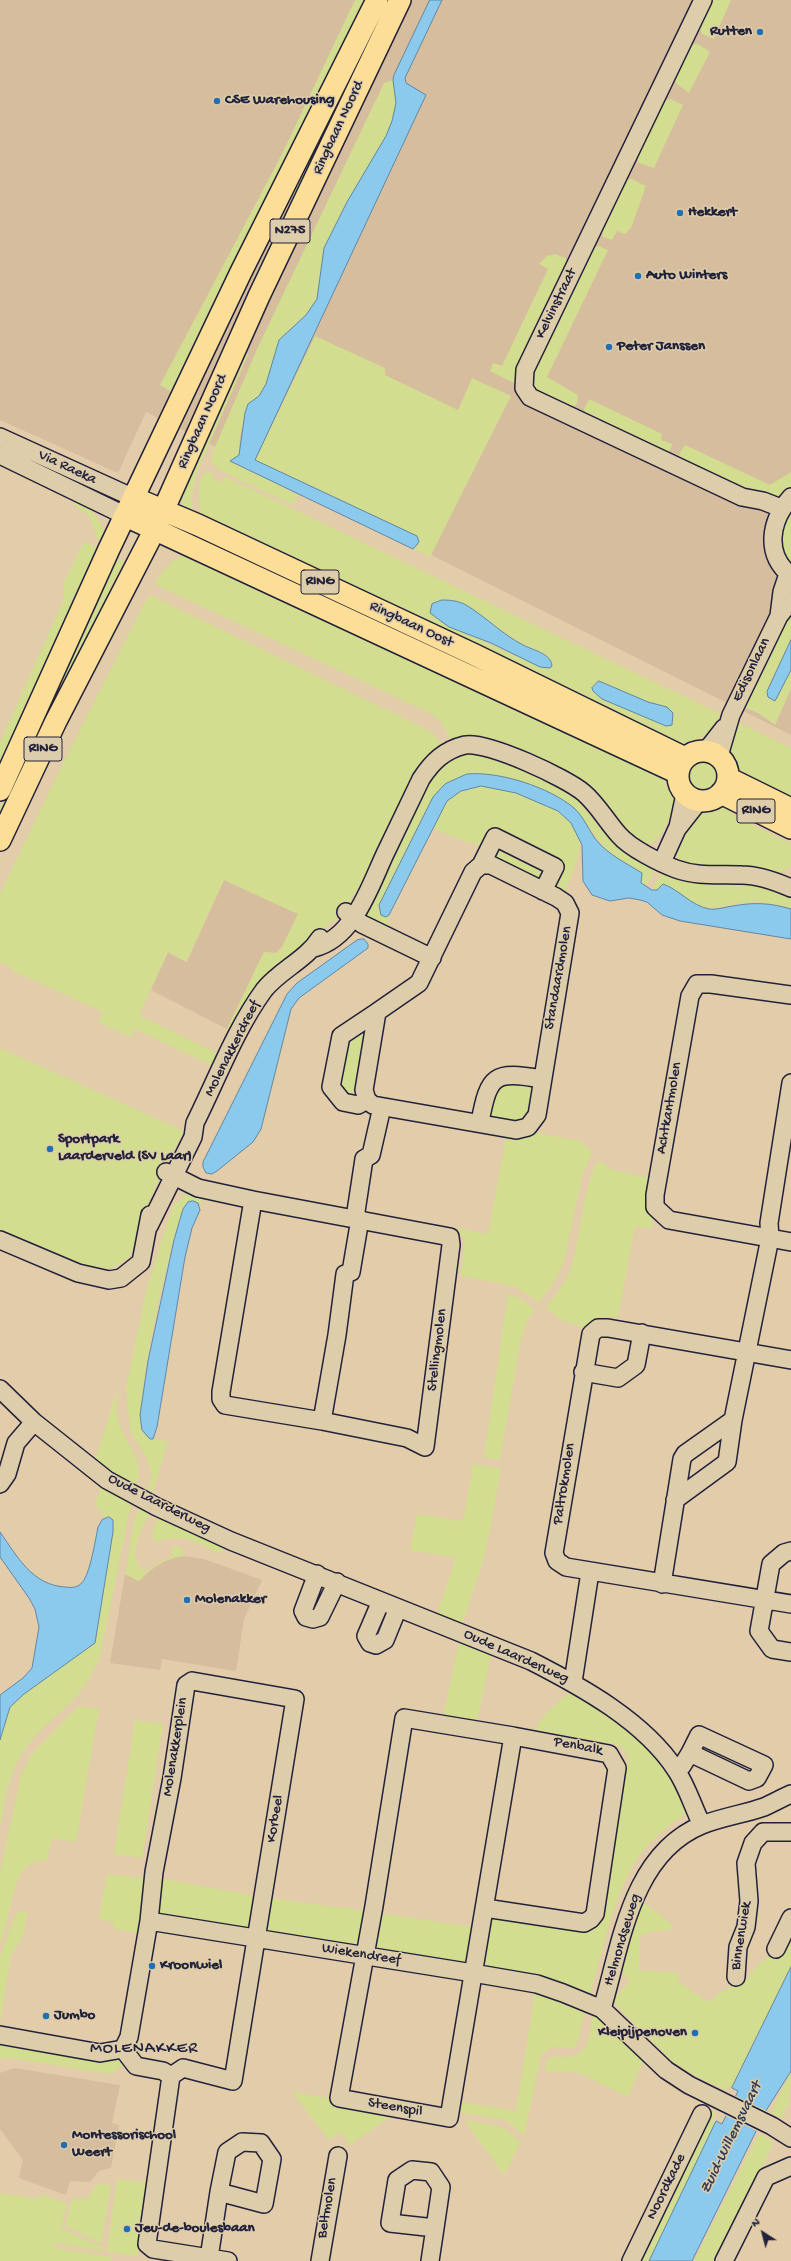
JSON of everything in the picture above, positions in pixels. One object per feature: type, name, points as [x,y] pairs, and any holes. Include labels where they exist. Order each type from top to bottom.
[{"type":"main road","name":"Ringbaan Noord","points":[[0,790],[130,507],[261,230],[320,118],[377,0]]},
{"type":"main road","name":"Ringbaan Noord","points":[[0,840],[56,721],[155,529],[259,296],[400,0]]},
{"type":"main road","name":"Ringbaan Oost","points":[[130,507],[164,510],[475,655],[682,765]]},
{"type":"main road","name":"Ringbaan Oost","points":[[130,507],[155,529],[682,765]]},
{"type":"main road","points":[[691,753],[713,754],[728,770],[725,786],[707,801],[692,798],[678,780],[682,765],[691,753]]},
{"type":"main road","name":"RING","points":[[725,786],[791,809]]},
{"type":"main road","name":"RING","points":[[725,786],[791,828]]},
{"type":"street","name":"Kelvinstraat","points":[[703,0],[525,370],[524,388],[530,397],[742,497],[758,511],[782,509]]},
{"type":"street","name":"Via Raeka","points":[[0,437],[130,507]]},
{"type":"street","name":"Via Raeka","points":[[0,455],[130,507]]},
{"type":"street","points":[[782,509],[773,535],[774,549],[779,562],[789,575]]},
{"type":"street","name":"Edisonlaan","points":[[779,616],[782,592],[789,575]]},
{"type":"street","name":"Edisonlaan","points":[[713,754],[779,616],[791,601]]},
{"type":"street","name":"Molenakkerdreef","points":[[0,1240],[78,1273],[109,1280],[121,1278],[141,1262],[149,1226],[151,1206],[170,1174],[184,1135],[195,1123],[244,1023],[265,990],[280,974],[314,948],[324,946],[349,915],[368,896],[377,871],[421,779],[431,764],[450,750],[467,745],[487,748],[532,763],[584,793],[620,837],[676,869],[702,876],[743,875],[781,884],[791,888]]},
{"type":"street","points":[[662,862],[692,798]]},
{"type":"street","name":"Standaardmolen","points":[[481,865],[491,865],[543,891],[565,904],[570,913],[537,1115],[528,1127],[516,1130],[374,1103],[358,1105],[343,1102],[331,1087],[340,1036],[419,983],[474,872],[481,865],[495,837],[555,867],[543,891]]},
{"type":"street","points":[[349,915],[362,924],[432,958]]},
{"type":"street","name":"Achtkantmolen","points":[[791,995],[711,984],[698,984],[690,996],[654,1207],[669,1220],[791,1242]]},
{"type":"street","points":[[322,1421],[337,1335],[345,1274],[350,1272],[358,1218],[364,1159],[371,1155],[374,1103],[364,1090],[377,1012]]},
{"type":"street","points":[[480,1122],[486,1093],[490,1084],[501,1076],[513,1074],[542,1079]]},
{"type":"street","points":[[675,1500],[727,1462],[733,1420],[770,1238],[769,1223],[791,1083]]},
{"type":"street","name":"Stellingmolen","points":[[170,1174],[198,1188],[253,1200],[358,1218],[450,1237],[451,1246],[425,1447],[407,1438],[322,1421],[225,1405],[221,1399],[221,1392],[253,1200]]},
{"type":"street","name":"Paltrokmolen","points":[[791,1360],[642,1333],[598,1328],[591,1334],[583,1372],[554,1553],[557,1561],[566,1567],[791,1604]]},
{"type":"street","points":[[583,1372],[618,1378],[636,1365],[642,1333]]},
{"type":"street","name":"Oude Laarderweg","points":[[0,1389],[34,1422],[107,1480],[135,1495],[231,1541],[317,1574],[531,1661],[573,1682],[638,1728],[659,1746],[677,1771],[702,1825]]},
{"type":"street","points":[[662,1584],[682,1459],[685,1454],[733,1420]]},
{"type":"street","points":[[0,1484],[7,1474],[16,1443],[34,1422]]},
{"type":"street","points":[[791,1551],[784,1553],[770,1564],[759,1631],[772,1649],[791,1652]]},
{"type":"street","points":[[573,1682],[590,1572]]},
{"type":"street","points":[[317,1574],[303,1611],[306,1617],[312,1619],[320,1616],[337,1582]]},
{"type":"street","points":[[381,1601],[366,1636],[370,1643],[376,1645],[385,1640],[398,1608]]},
{"type":"street","name":"Molenakkerplein","points":[[149,1921],[154,1872],[172,1778],[186,1686],[192,1681],[295,1699]]},
{"type":"street","name":"Korbeel","points":[[254,1938],[295,1699]]},
{"type":"street","points":[[365,1956],[404,1718],[513,1736],[473,1973]]},
{"type":"street","name":"Penbalk","points":[[485,1908],[584,1923],[591,1919],[595,1914],[617,1768],[614,1759],[609,1754],[602,1751],[513,1736]]},
{"type":"street","points":[[677,1771],[690,1754]]},
{"type":"street","name":"Helmondseweg","points":[[602,2009],[630,1912],[642,1882],[656,1862],[678,1839],[702,1825],[764,1807],[791,1794]]},
{"type":"street","name":"Binnenwiek","points":[[736,1977],[738,1946],[746,1927],[749,1902],[746,1874],[748,1854],[753,1843],[763,1832],[791,1832]]},
{"type":"street","points":[[776,1949],[791,1918]]},
{"type":"street","points":[[123,2049],[130,2037],[149,1921]]},
{"type":"street","name":"Wiekendreef","points":[[149,1921],[537,1984],[564,1993],[602,2009],[666,2070],[691,2086],[729,2105],[762,2121],[789,2131]]},
{"type":"street","points":[[228,2261],[153,2249],[147,2244],[171,2076],[183,2068],[233,2081],[254,1938]]},
{"type":"street","name":"Steenspil","points":[[365,1956],[339,2098],[449,2118],[473,1973]]},
{"type":"street","points":[[0,2035],[100,2052],[123,2049]]},
{"type":"street","points":[[123,2049],[136,2066],[163,2071],[171,2076]]},
{"type":"street","name":"Noordkade","points":[[631,2261],[702,2114]]},
{"type":"street","points":[[789,2131],[791,2155]]},
{"type":"street","name":"Beltmolen","points":[[320,2261],[338,2156]]},
{"type":"street","points":[[724,2261],[766,2177],[791,2166]]},
{"type":"street","points":[[209,2258],[219,2192]]},
{"type":"street","points":[[430,2261],[435,2228]]},
{"type":"shaded area","points":[[0,0],[791,0],[791,735],[146,412],[118,473],[0,420]]},
{"type":"shaded area","points":[[224,880],[298,914],[282,947],[276,953],[264,952],[227,1029],[151,990],[168,952],[187,962]]},
{"type":"shaded area","name":"Molenakker","points":[[184,1556],[204,1559],[262,1580],[244,1619],[236,1671],[162,1659],[160,1670],[110,1663],[125,1574],[139,1581],[146,1573],[162,1562],[175,1557]]},
{"type":"shaded area","name":"Montessorischool Weert","points":[[14,2068],[120,2085],[112,2123],[119,2125],[111,2168],[99,2171],[90,2182],[70,2181],[66,2195],[19,2178],[23,2160],[0,2129],[0,2073]]},
{"type":"green space","points":[[355,0],[370,0],[239,260],[214,305],[172,392],[160,385],[282,154]]},
{"type":"green space","points":[[386,0],[394,0],[286,215],[299,180]]},
{"type":"green space","points":[[711,0],[731,0],[714,39],[702,34],[698,25]]},
{"type":"green space","points":[[698,44],[710,52],[689,93],[677,84],[674,78],[688,45]]},
{"type":"green space","points":[[393,80],[396,103],[392,121],[386,136],[347,202],[324,248],[317,299],[306,315],[279,340],[266,384],[259,396],[248,404],[240,436],[239,455],[231,462],[298,495],[293,505],[223,472],[211,463],[212,454],[258,347],[384,83]]},
{"type":"green space","points":[[671,99],[683,105],[654,168],[639,163],[635,156],[663,101]]},
{"type":"green space","points":[[632,179],[646,186],[631,228],[625,234],[617,231],[612,240],[603,237],[601,229],[625,180]]},
{"type":"green space","points":[[599,246],[608,250],[547,377],[578,395],[577,404],[570,410],[534,389],[534,372],[592,248]]},
{"type":"green space","points":[[555,254],[565,258],[570,265],[514,383],[490,371],[493,363],[502,366],[548,269],[539,264],[547,256]]},
{"type":"green space","points":[[315,336],[385,368],[385,375],[458,410],[472,378],[511,396],[430,557],[413,549],[418,545],[417,536],[255,460]]},
{"type":"green space","points":[[247,352],[248,355],[195,476],[192,498],[193,515],[184,508],[179,496],[233,373]]},
{"type":"green space","points":[[589,399],[662,434],[661,440],[673,444],[668,453],[665,453],[587,417],[584,409]]},
{"type":"green space","points":[[685,445],[770,485],[791,472],[791,492],[779,498],[769,497],[681,461],[679,454]]},
{"type":"green space","points":[[207,472],[215,473],[213,478],[223,483],[225,477],[264,495],[721,714],[718,721],[710,731],[700,738],[681,746],[200,515],[199,487],[202,476]],"holes":[[[442,600],[465,605],[510,638],[545,655],[549,658],[552,666],[549,668],[540,667],[439,621],[431,613],[437,601]],[[600,681],[640,699],[662,705],[666,726],[596,695],[596,683]]]},
{"type":"green space","points":[[76,501],[93,513],[101,523],[104,543],[97,539],[90,519],[87,515],[74,506]]},
{"type":"green space","points":[[791,511],[791,563],[787,557],[782,537],[784,524]]},
{"type":"green space","points":[[84,542],[102,549],[0,777],[0,742],[64,599],[64,582]]},
{"type":"green space","points":[[188,551],[663,772],[666,786],[674,798],[664,830],[651,844],[637,841],[581,787],[452,742],[441,722],[430,713],[158,586],[155,582],[170,563]]},
{"type":"green space","points":[[114,557],[124,562],[67,676],[52,717],[0,827],[0,808]]},
{"type":"green space","points":[[148,596],[152,596],[416,724],[434,734],[443,747],[425,764],[361,885],[337,918],[266,976],[231,1034],[227,1029],[264,952],[276,953],[282,947],[298,914],[224,880],[186,962],[168,952],[139,1015],[221,1055],[215,1067],[135,1029],[130,1037],[98,1022],[103,1012],[11,970],[12,968],[0,962],[0,894],[61,767]]},
{"type":"green space","points":[[791,608],[791,640],[769,685],[767,695],[771,699],[777,699],[791,670],[791,689],[775,725],[760,714],[743,707]]},
{"type":"green space","points":[[736,721],[791,748],[791,799],[762,786],[745,776],[732,761],[728,751]]},
{"type":"green space","points":[[462,752],[475,754],[520,767],[549,780],[573,796],[611,838],[657,865],[646,887],[641,883],[642,873],[607,851],[575,810],[557,797],[539,789],[467,774],[452,780],[440,788],[433,797],[379,905],[378,909],[386,917],[389,915],[389,928],[368,918],[365,915],[368,907],[395,853],[391,853],[435,770],[444,760]]},
{"type":"green space","points":[[703,760],[709,761],[716,767],[719,776],[718,782],[712,789],[703,792],[697,791],[690,785],[687,776],[688,770],[694,763]]},
{"type":"green space","points":[[481,786],[509,791],[541,802],[556,810],[568,820],[576,831],[580,844],[576,863],[564,897],[492,861],[481,848],[473,842],[469,843],[432,828],[441,811],[450,800],[463,791]]},
{"type":"green space","points":[[725,803],[735,816],[791,844],[791,866],[775,876],[688,864],[680,861],[676,853],[676,844],[705,805]]},
{"type":"green space","points":[[664,868],[742,880],[791,892],[791,909],[759,902],[741,903],[712,908],[704,907],[685,898],[673,888],[652,890]]},
{"type":"green space","points":[[370,1019],[357,1089],[351,1094],[337,1091],[344,1040]]},
{"type":"green space","points":[[0,1048],[184,1131],[152,1194],[136,1243],[125,1260],[118,1265],[109,1268],[82,1266],[0,1235]]},
{"type":"green space","points":[[534,1082],[526,1118],[519,1123],[485,1119],[495,1085]]},
{"type":"green space","points":[[527,1131],[580,1141],[592,1152],[583,1173],[563,1264],[556,1279],[539,1302],[514,1286],[460,1276],[465,1240],[455,1228],[488,1234],[507,1133]]},
{"type":"green space","points":[[599,1161],[612,1170],[656,1179],[655,1210],[651,1229],[635,1227],[618,1317],[598,1317],[584,1328],[561,1320],[546,1308],[570,1272],[575,1256],[586,1195],[594,1169]]},
{"type":"green space","points":[[190,1191],[204,1194],[200,1206],[198,1203],[185,1205],[179,1221],[155,1319],[143,1389],[141,1415],[142,1430],[149,1438],[168,1441],[153,1492],[148,1490],[152,1476],[147,1458],[130,1431],[126,1388],[145,1296],[162,1239],[173,1206]]},
{"type":"green space","points":[[508,1294],[519,1298],[534,1309],[525,1326],[520,1344],[500,1460],[484,1457]]},
{"type":"green space","points":[[119,1384],[116,1411],[120,1425],[136,1459],[139,1477],[136,1488],[94,1464]]},
{"type":"green space","points":[[473,1464],[501,1469],[485,1555],[462,1625],[437,1615],[456,1558],[410,1550],[417,1514],[463,1521]]},
{"type":"green space","points":[[102,1484],[132,1500],[100,1656],[91,1675],[79,1693],[41,1730],[22,1753],[17,1762],[6,1795],[0,1828],[0,1740],[10,1707],[24,1694],[95,1643],[114,1524],[109,1517],[105,1518],[95,1504]]},
{"type":"green space","points":[[141,1507],[150,1511],[137,1543],[136,1558],[139,1566],[145,1572],[173,1555],[172,1547],[182,1547],[184,1556],[159,1564],[139,1581],[125,1574],[135,1517]]},
{"type":"green space","points":[[159,1514],[226,1543],[223,1551],[218,1553],[195,1542],[174,1538],[157,1542],[153,1539],[152,1534]]},
{"type":"green space","points":[[460,1638],[492,1651],[477,1721],[443,1716]]},
{"type":"green space","points":[[575,1690],[637,1736],[663,1765],[690,1810],[667,1827],[646,1847],[627,1876],[614,1909],[590,1994],[545,1977],[482,1968],[490,1915],[592,1924],[610,1861],[628,1757],[622,1747],[613,1744],[535,1730],[552,1707]]},
{"type":"green space","points":[[79,1706],[99,1709],[76,1842],[52,1838],[47,1861],[34,1862],[25,1868],[14,1891],[0,1943],[0,1873],[21,1776],[31,1755]]},
{"type":"green space","points":[[135,1720],[163,1724],[142,1858],[114,1854]]},
{"type":"green space","points":[[107,1874],[149,1879],[139,1933],[114,1929],[114,1923],[99,1918]]},
{"type":"green space","points":[[163,1879],[256,1896],[250,1930],[157,1915]]},
{"type":"green space","points":[[269,1898],[367,1911],[361,1948],[264,1932]]},
{"type":"green space","points":[[642,1901],[673,1925],[672,1929],[651,1932],[640,1936],[639,1970],[677,1973],[680,1983],[708,2002],[728,1988],[742,1985],[758,1965],[777,1950],[785,1954],[791,1941],[791,1967],[732,2088],[728,2086],[726,2090],[705,2081],[674,2063],[612,2001],[630,1981],[621,1971]]},
{"type":"green space","points":[[22,1911],[27,1913],[24,1934],[11,1955],[0,2023],[0,1956],[15,1916],[18,1912]]},
{"type":"green space","points":[[378,1913],[474,1927],[468,1966],[372,1950]]},
{"type":"green space","points":[[535,1992],[585,2011],[575,2048],[551,2047],[541,2055],[524,2136],[505,2120],[458,2112],[460,2102],[516,2111]]},
{"type":"green space","points":[[593,2015],[613,2029],[644,2059],[628,2097],[577,2072],[545,2071],[547,2060],[560,2056],[573,2056],[579,2054],[584,2049],[589,2037]]},
{"type":"green space","points":[[0,2044],[96,2060],[121,2059],[126,2063],[111,2074],[10,2058],[0,2059]]},
{"type":"green space","points":[[791,2071],[789,2107],[785,2107],[785,2114],[781,2117],[771,2113]]},
{"type":"green space","points":[[292,2092],[399,2110],[350,2145],[341,2132],[329,2140]]},
{"type":"green space","points":[[712,2110],[716,2112],[712,2119],[716,2121],[649,2261],[638,2261]]},
{"type":"green space","points":[[464,2120],[502,2127],[521,2142],[504,2175]]},
{"type":"green space","points":[[759,2134],[772,2140],[772,2146],[718,2261],[694,2261]]},
{"type":"green space","points":[[117,2179],[152,2184],[138,2256],[107,2252]]},
{"type":"green space","points":[[97,2184],[111,2185],[101,2244],[65,2225],[72,2200],[87,2199]]},
{"type":"green space","points":[[0,2193],[38,2199],[41,2194],[67,2204],[61,2228],[103,2248],[102,2251],[56,2243],[55,2248],[112,2257],[112,2261],[0,2261]]},
{"type":"water","points":[[430,0],[442,0],[405,78],[406,83],[426,95],[255,460],[417,536],[419,542],[413,549],[230,461],[239,455],[245,413],[248,404],[259,396],[266,384],[279,340],[306,315],[317,299],[324,248],[347,202],[386,136],[392,121],[396,103],[393,80],[394,75]]},
{"type":"water","points":[[442,600],[455,601],[466,605],[515,641],[545,655],[551,662],[552,666],[550,668],[540,667],[491,643],[449,627],[430,613],[432,604]]},
{"type":"water","points":[[791,640],[791,670],[775,701],[768,697],[767,692]]},
{"type":"water","points":[[599,681],[648,702],[667,707],[673,713],[672,725],[666,726],[602,699],[593,691],[592,688]]},
{"type":"water","points":[[467,774],[494,775],[523,782],[538,787],[564,800],[578,812],[597,841],[618,858],[642,873],[641,883],[652,890],[657,890],[663,884],[696,904],[709,909],[741,905],[769,904],[791,909],[791,939],[680,921],[662,915],[647,902],[629,898],[610,901],[592,895],[583,881],[582,845],[571,823],[558,811],[516,793],[481,786],[461,791],[447,801],[389,915],[386,917],[381,915],[379,905],[433,797],[445,784]]},
{"type":"water","points":[[364,939],[368,944],[368,948],[299,998],[291,1009],[261,1129],[253,1142],[217,1171],[212,1174],[206,1173],[203,1167],[203,1162],[287,994],[297,983],[357,940]]},
{"type":"water","points":[[193,1201],[198,1203],[200,1210],[192,1228],[185,1257],[157,1427],[153,1439],[150,1439],[142,1430],[140,1415],[148,1361],[174,1240],[183,1209],[188,1202]]},
{"type":"water","points":[[109,1517],[113,1520],[113,1532],[95,1643],[24,1694],[10,1707],[0,1740],[0,1695],[23,1678],[32,1668],[39,1627],[35,1609],[29,1598],[0,1557],[0,1532],[26,1568],[34,1575],[53,1585],[73,1587],[80,1585],[84,1580],[91,1562],[98,1527],[102,1520]]},
{"type":"water","name":"Zuid-Willemsvaart","points":[[791,1967],[791,2071],[767,2109],[692,2261],[649,2261],[716,2121],[722,2124],[738,2091],[732,2088]]},
{"type":"pier","points":[[734,2095],[767,2111],[757,2131],[724,2115]]},
{"type":"place","name":"Rutten","points":[[760,32]]},
{"type":"place","name":"CSE Warehousing","points":[[217,101]]},
{"type":"place","name":"Hekkert","points":[[680,213]]},
{"type":"place","name":"Auto Winters","points":[[638,276]]},
{"type":"place","name":"Peter Janssen","points":[[609,347]]},
{"type":"place","name":"Sportpark Laarderveld (SV Laar)","points":[[50,1149]]},
{"type":"place","name":"Molenakker","points":[[187,1600]]},
{"type":"place","name":"Kroonwiel","points":[[152,1966]]},
{"type":"place","name":"Jumbo","points":[[46,2016]]},
{"type":"place","name":"Kleipijpenoven","points":[[695,2033]]},
{"type":"place","name":"Montessorischool Weert","points":[[64,2145]]},
{"type":"place","name":"Jeu-de-boulesbaan","points":[[127,2229]]},
{"type":"district","name":"MOLENAKKER","points":[[144,2049]]}]
